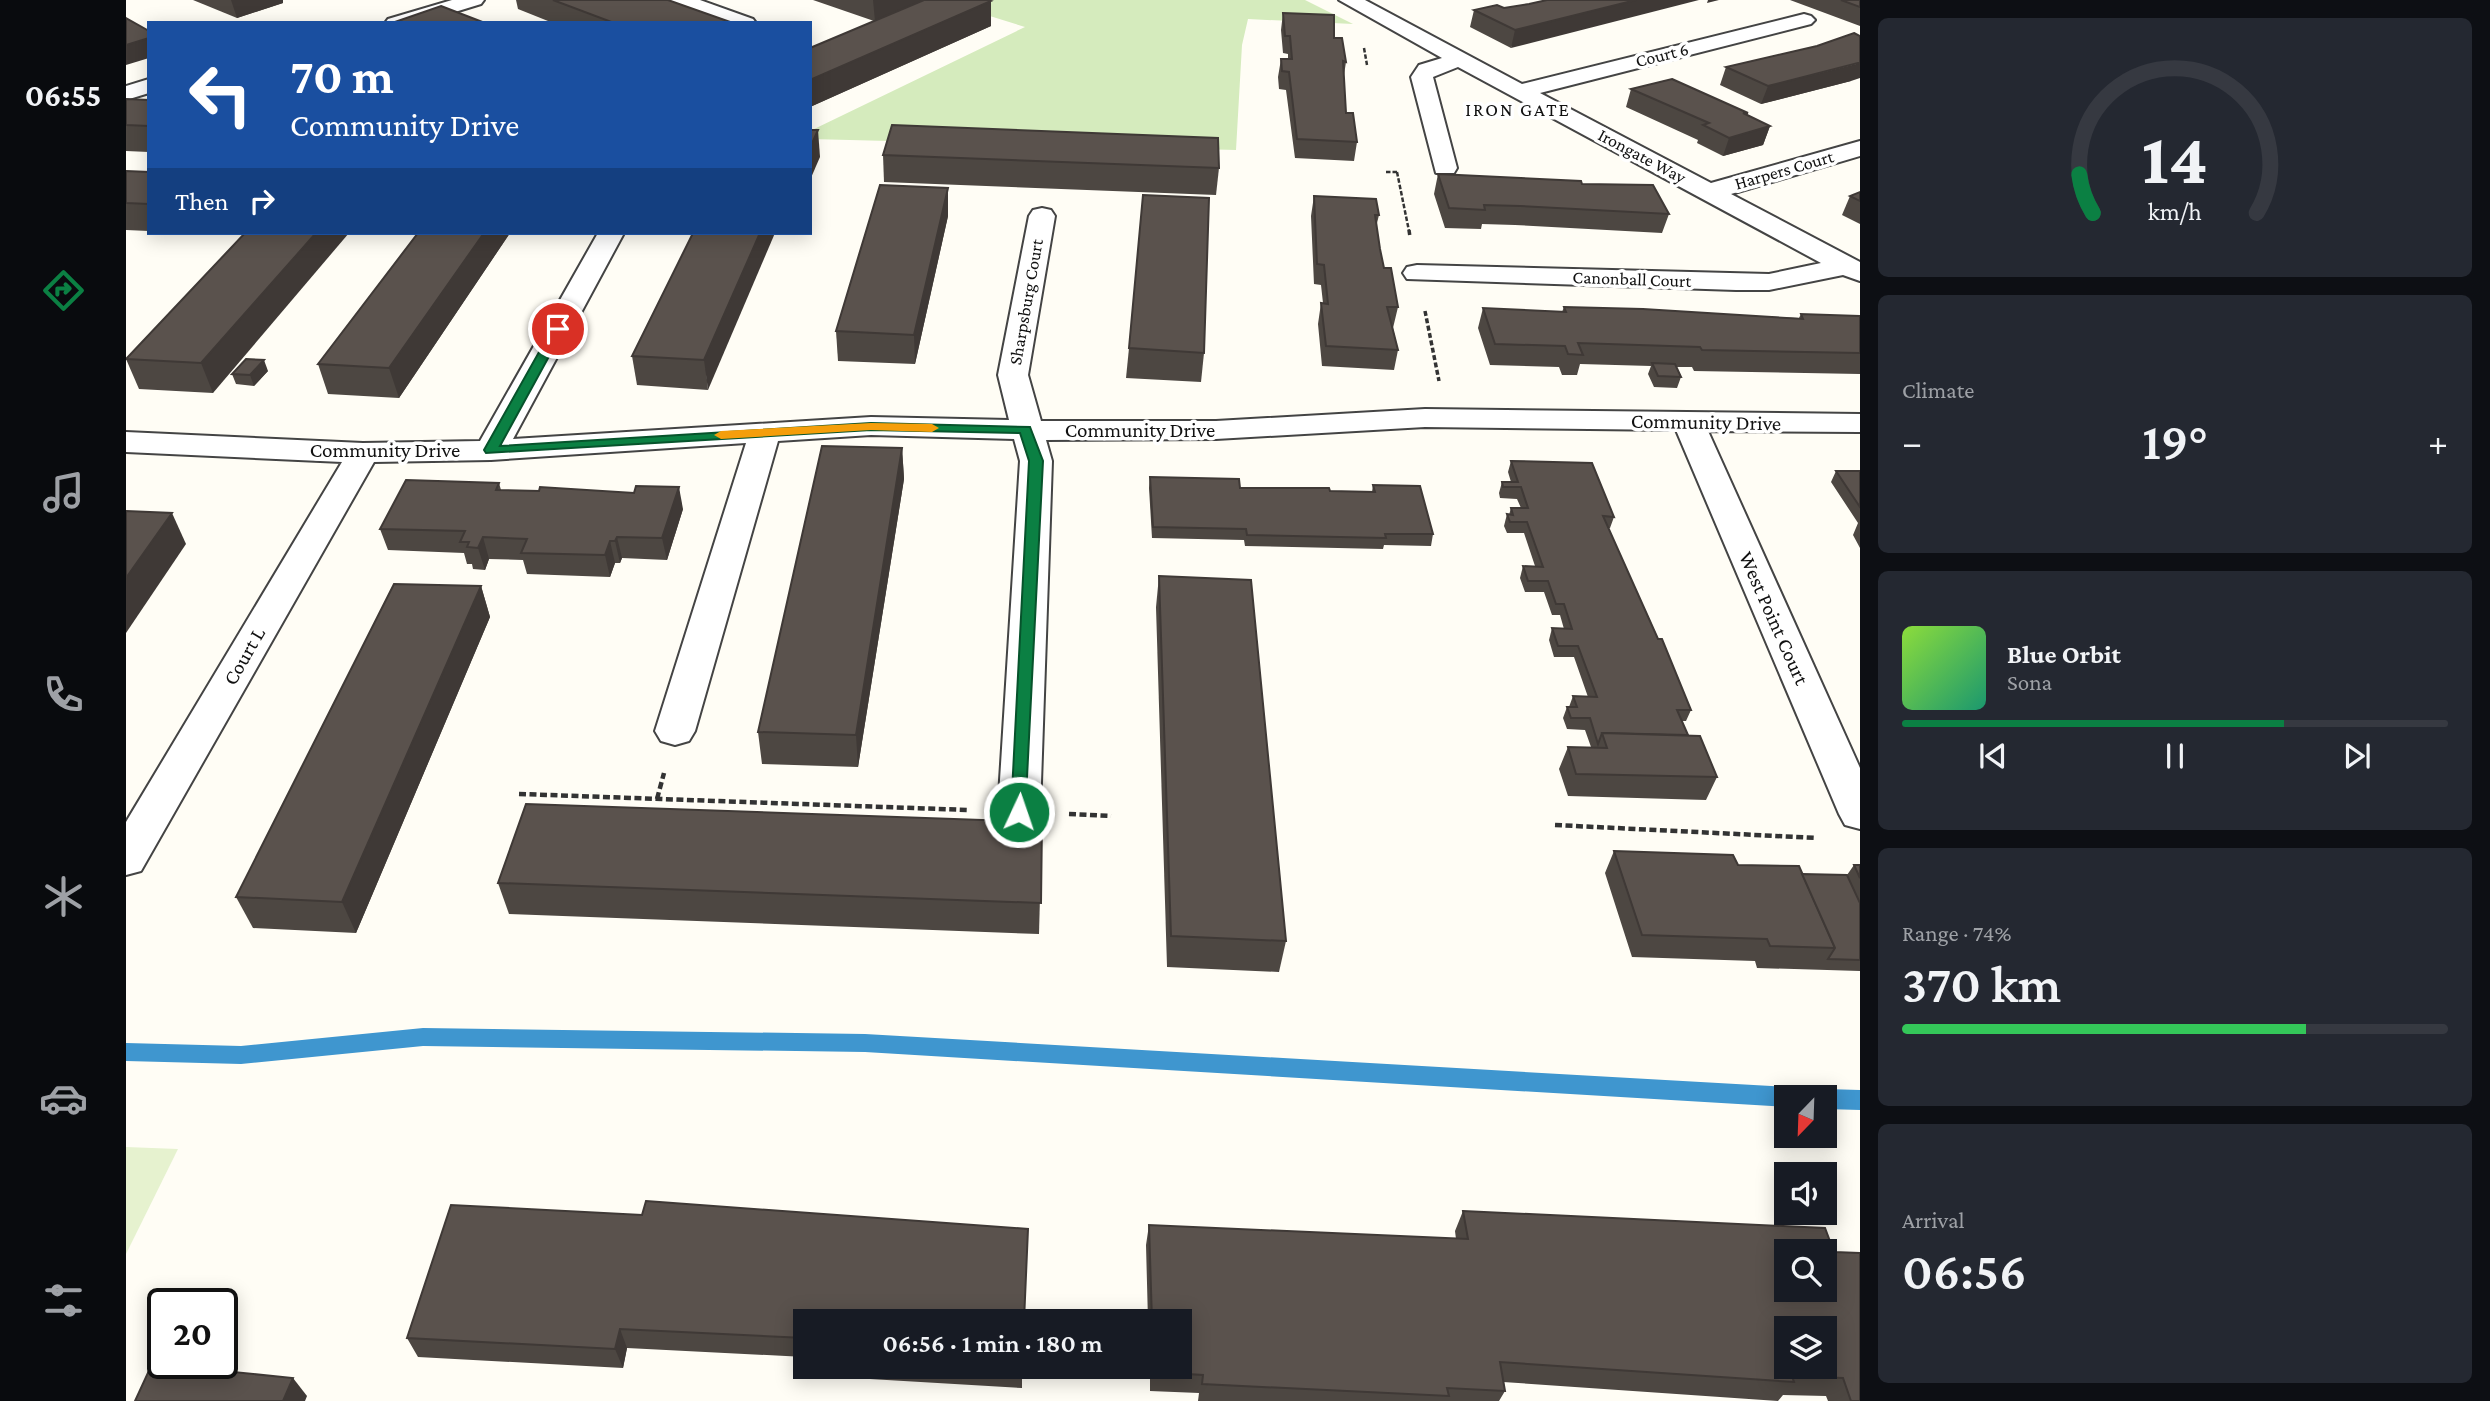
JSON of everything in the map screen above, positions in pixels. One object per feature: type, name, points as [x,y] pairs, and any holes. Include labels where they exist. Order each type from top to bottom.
[{"type":"street","points":[[391,0],[427,14]]},
{"type":"street","points":[[402,21],[474,0]]},
{"type":"street","points":[[680,0],[740,21]]},
{"type":"street","name":"Irongate Way","points":[[1349,0],[1853,270]]},
{"type":"street","name":"Court 6","points":[[1520,91],[1804,20]]},
{"type":"street","points":[[1444,168],[1422,77],[1427,70],[1459,60]]},
{"type":"street","points":[[126,93],[147,87]]},
{"type":"street","name":"Harpers Court","points":[[1709,192],[1860,148]]},
{"type":"street","name":"Sharpsburg Court","points":[[1019,812],[1036,461],[1025,429],[1013,375],[1042,216]]},
{"type":"street","points":[[491,450],[610,235]]},
{"type":"street","name":"Canonball Court","points":[[1417,273],[1769,282],[1853,270]]},
{"type":"street","name":"Community Drive","points":[[126,442],[363,453],[491,450],[871,426],[1216,430],[1425,418],[1860,423]]},
{"type":"street","name":"West Point Court","points":[[1688,421],[1860,814]]},
{"type":"street","points":[[675,731],[765,432]]},
{"type":"street","name":"Court L","points":[[126,859],[363,453]]},
{"type":"path","points":[[519,794],[1111,816]]},
{"type":"path","points":[[1555,825],[1818,838]]},
{"type":"green space","points":[[982,0],[1305,0],[1353,24],[1248,19],[1242,45],[1236,150],[812,139],[812,130],[1025,27],[964,8]]},
{"type":"green space","points":[[126,1147],[178,1149],[126,1254]]},
{"type":"building","points":[[553,0],[668,0],[727,21],[609,21]]},
{"type":"building","points":[[924,0],[991,1],[812,79],[812,47]]},
{"type":"building","points":[[1547,0],[1636,0],[1515,30],[1474,10]]},
{"type":"building","points":[[1841,0],[1860,0],[1860,7]]},
{"type":"building","points":[[441,6],[480,21],[398,21]]},
{"type":"building","points":[[1283,13],[1334,15],[1334,38],[1342,38],[1346,62],[1343,61],[1346,113],[1353,113],[1357,142],[1297,139],[1289,72],[1282,71],[1281,59],[1292,59],[1290,36],[1285,36]]},
{"type":"building","points":[[126,18],[147,30],[147,39],[126,45]]},
{"type":"building","points":[[1854,33],[1860,36],[1860,63],[1768,86],[1726,67],[1817,46]]},
{"type":"building","points":[[1672,79],[1748,113],[1743,113],[1770,126],[1729,138],[1703,125],[1709,123],[1631,89]]},
{"type":"building","points":[[126,99],[147,100],[147,126],[126,125]]},
{"type":"building","points":[[892,125],[1218,138],[1219,168],[883,155]]},
{"type":"building","points":[[812,130],[818,130],[812,144]]},
{"type":"building","points":[[126,171],[147,172],[147,204],[126,203]]},
{"type":"building","points":[[1438,174],[1581,181],[1582,184],[1653,185],[1669,214],[1484,205],[1485,210],[1449,208]]},
{"type":"building","points":[[880,185],[948,188],[914,335],[836,331]]},
{"type":"building","points":[[1860,192],[1860,201],[1850,196]]},
{"type":"building","points":[[1143,195],[1209,198],[1204,353],[1129,348]]},
{"type":"building","points":[[1314,196],[1376,199],[1379,215],[1375,215],[1380,249],[1384,268],[1391,268],[1398,307],[1387,307],[1398,350],[1326,346],[1321,303],[1328,304],[1324,265],[1317,264]]},
{"type":"building","points":[[243,235],[314,235],[201,363],[126,359]]},
{"type":"building","points":[[416,235],[483,235],[389,368],[318,364]]},
{"type":"building","points":[[692,235],[759,235],[704,360],[632,356]]},
{"type":"building","points":[[1564,307],[1803,319],[1801,314],[1860,316],[1860,353],[1702,350],[1700,347],[1578,343],[1583,355],[1568,354],[1565,346],[1495,344],[1483,308],[1566,312]]},
{"type":"building","points":[[246,359],[264,360],[250,375],[232,374]]},
{"type":"building","points":[[1652,363],[1675,364],[1681,377],[1658,376]]},
{"type":"building","points":[[822,446],[902,448],[856,735],[758,732]]},
{"type":"building","points":[[1511,461],[1592,463],[1614,517],[1603,516],[1658,639],[1662,639],[1691,710],[1677,710],[1688,735],[1602,733],[1598,744],[1590,718],[1571,718],[1567,707],[1577,707],[1573,696],[1597,697],[1578,646],[1558,646],[1552,628],[1572,629],[1564,604],[1556,604],[1548,581],[1528,581],[1523,566],[1543,567],[1527,522],[1510,522],[1507,514],[1513,515],[1511,508],[1528,508],[1521,487],[1503,487],[1502,482],[1518,482]]},
{"type":"building","points":[[1836,471],[1860,471],[1860,507]]},
{"type":"building","points":[[1150,477],[1239,479],[1240,488],[1329,488],[1330,491],[1375,492],[1373,485],[1420,486],[1433,534],[1385,534],[1386,538],[1247,535],[1246,529],[1153,527]]},
{"type":"building","points":[[406,480],[499,483],[496,490],[539,491],[540,487],[634,493],[636,486],[679,487],[662,538],[617,537],[615,541],[610,541],[605,555],[521,553],[527,539],[483,537],[478,548],[467,547],[469,542],[460,542],[465,531],[380,529]]},
{"type":"building","points":[[126,511],[172,513],[126,578]]},
{"type":"building","points":[[1159,576],[1251,580],[1286,941],[1171,936]]},
{"type":"building","points":[[394,584],[481,586],[342,902],[236,897]]},
{"type":"building","points":[[1602,733],[1700,736],[1717,777],[1576,774],[1568,747],[1607,748]]},
{"type":"building","points":[[526,804],[1042,822],[1041,903],[498,883]]},
{"type":"building","points":[[1614,851],[1733,855],[1738,865],[1799,866],[1835,948],[1770,946],[1767,939],[1642,935]]},
{"type":"building","points":[[1854,865],[1860,865],[1860,878]]},
{"type":"building","points":[[1802,874],[1847,875],[1860,903],[1860,960],[1828,959],[1835,948]]},
{"type":"building","points":[[646,1201],[1028,1229],[1025,1309],[793,1309],[793,1337],[620,1329],[615,1349],[407,1338],[451,1205],[642,1215]]},
{"type":"building","points":[[1463,1211],[1825,1228],[1829,1239],[1774,1239],[1774,1302],[1837,1302],[1837,1252],[1860,1253],[1860,1401],[1851,1401],[1843,1378],[1837,1378],[1837,1316],[1774,1316],[1774,1379],[1793,1379],[1794,1382],[1500,1362],[1505,1391],[1447,1388],[1449,1396],[1202,1384],[1203,1375],[1192,1374],[1192,1309],[1152,1309],[1149,1225],[1468,1239]]},
{"type":"building","points":[[238,1373],[293,1378],[283,1401],[135,1401],[147,1375],[147,1379],[238,1379]]},
{"type":"waterway","points":[[126,1052],[241,1055],[423,1037],[865,1043],[1774,1096]]},
{"type":"waterway","points":[[1838,1099],[1860,1100]]},
{"type":"slow traffic","points":[[721,435],[871,426],[932,428]]},
{"type":"district","name":"IRON GATE","points":[[1518,109]]},
{"type":"route","points":[[558,329],[491,450],[871,426],[1025,429],[1036,461],[1019,812]]}]
